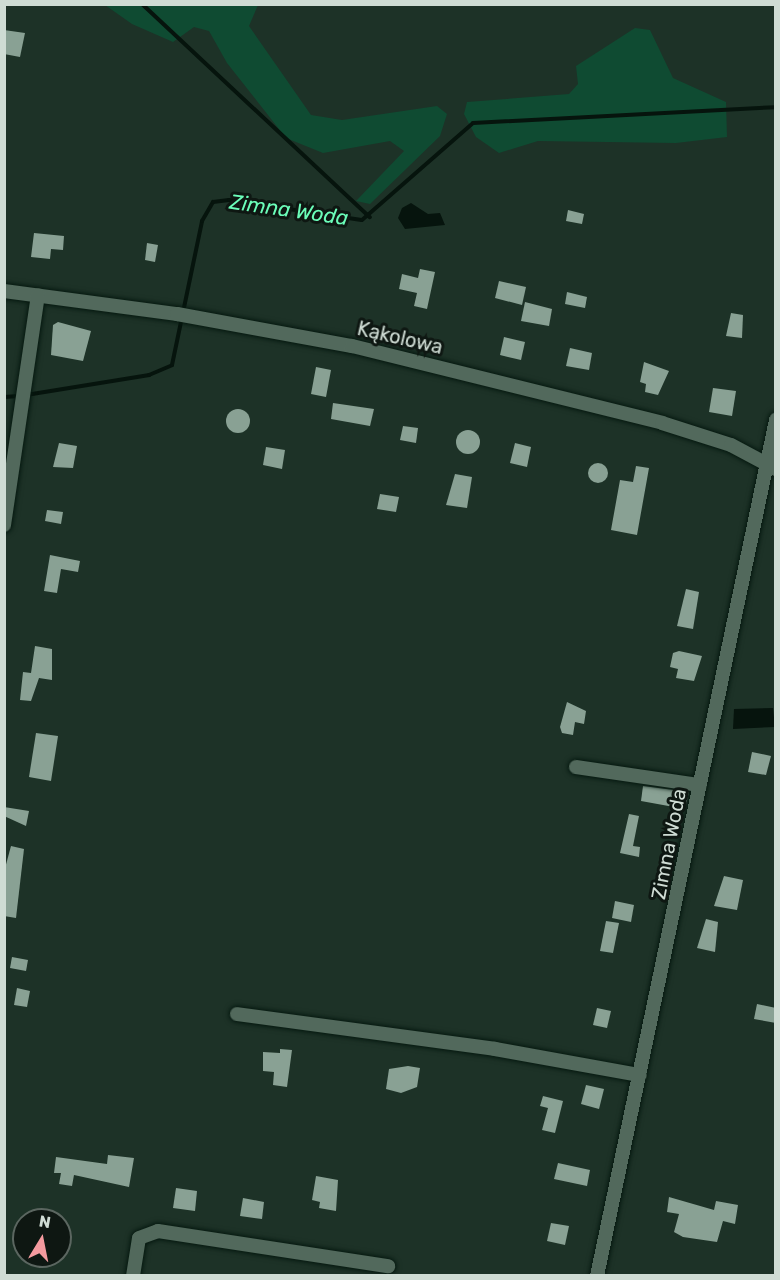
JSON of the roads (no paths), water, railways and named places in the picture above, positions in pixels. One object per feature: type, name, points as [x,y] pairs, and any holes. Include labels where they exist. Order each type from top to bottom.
[{"type":"street","name":"Kąkolowa","points":[[4,291],[184,316],[352,346],[532,389],[714,439],[771,466]]},
{"type":"street","points":[[4,525],[24,404],[22,388],[38,295]]},
{"type":"street","name":"Zimna Woda","points":[[597,1275],[700,785],[771,466],[776,420]]},
{"type":"street","points":[[576,766],[700,785]]},
{"type":"street","points":[[237,1014],[495,1049],[640,1075]]},
{"type":"street","points":[[133,1275],[139,1238],[158,1232],[388,1266]]},
{"type":"waterway","points":[[142,4],[370,217]]},
{"type":"waterway","name":"Zimna Woda","points":[[26,395],[149,375],[172,365],[202,221],[213,202],[229,200],[362,220],[473,123],[776,107]]},
{"type":"waterway","name":"Zimna Woda","points":[[4,397],[19,396]]}]
